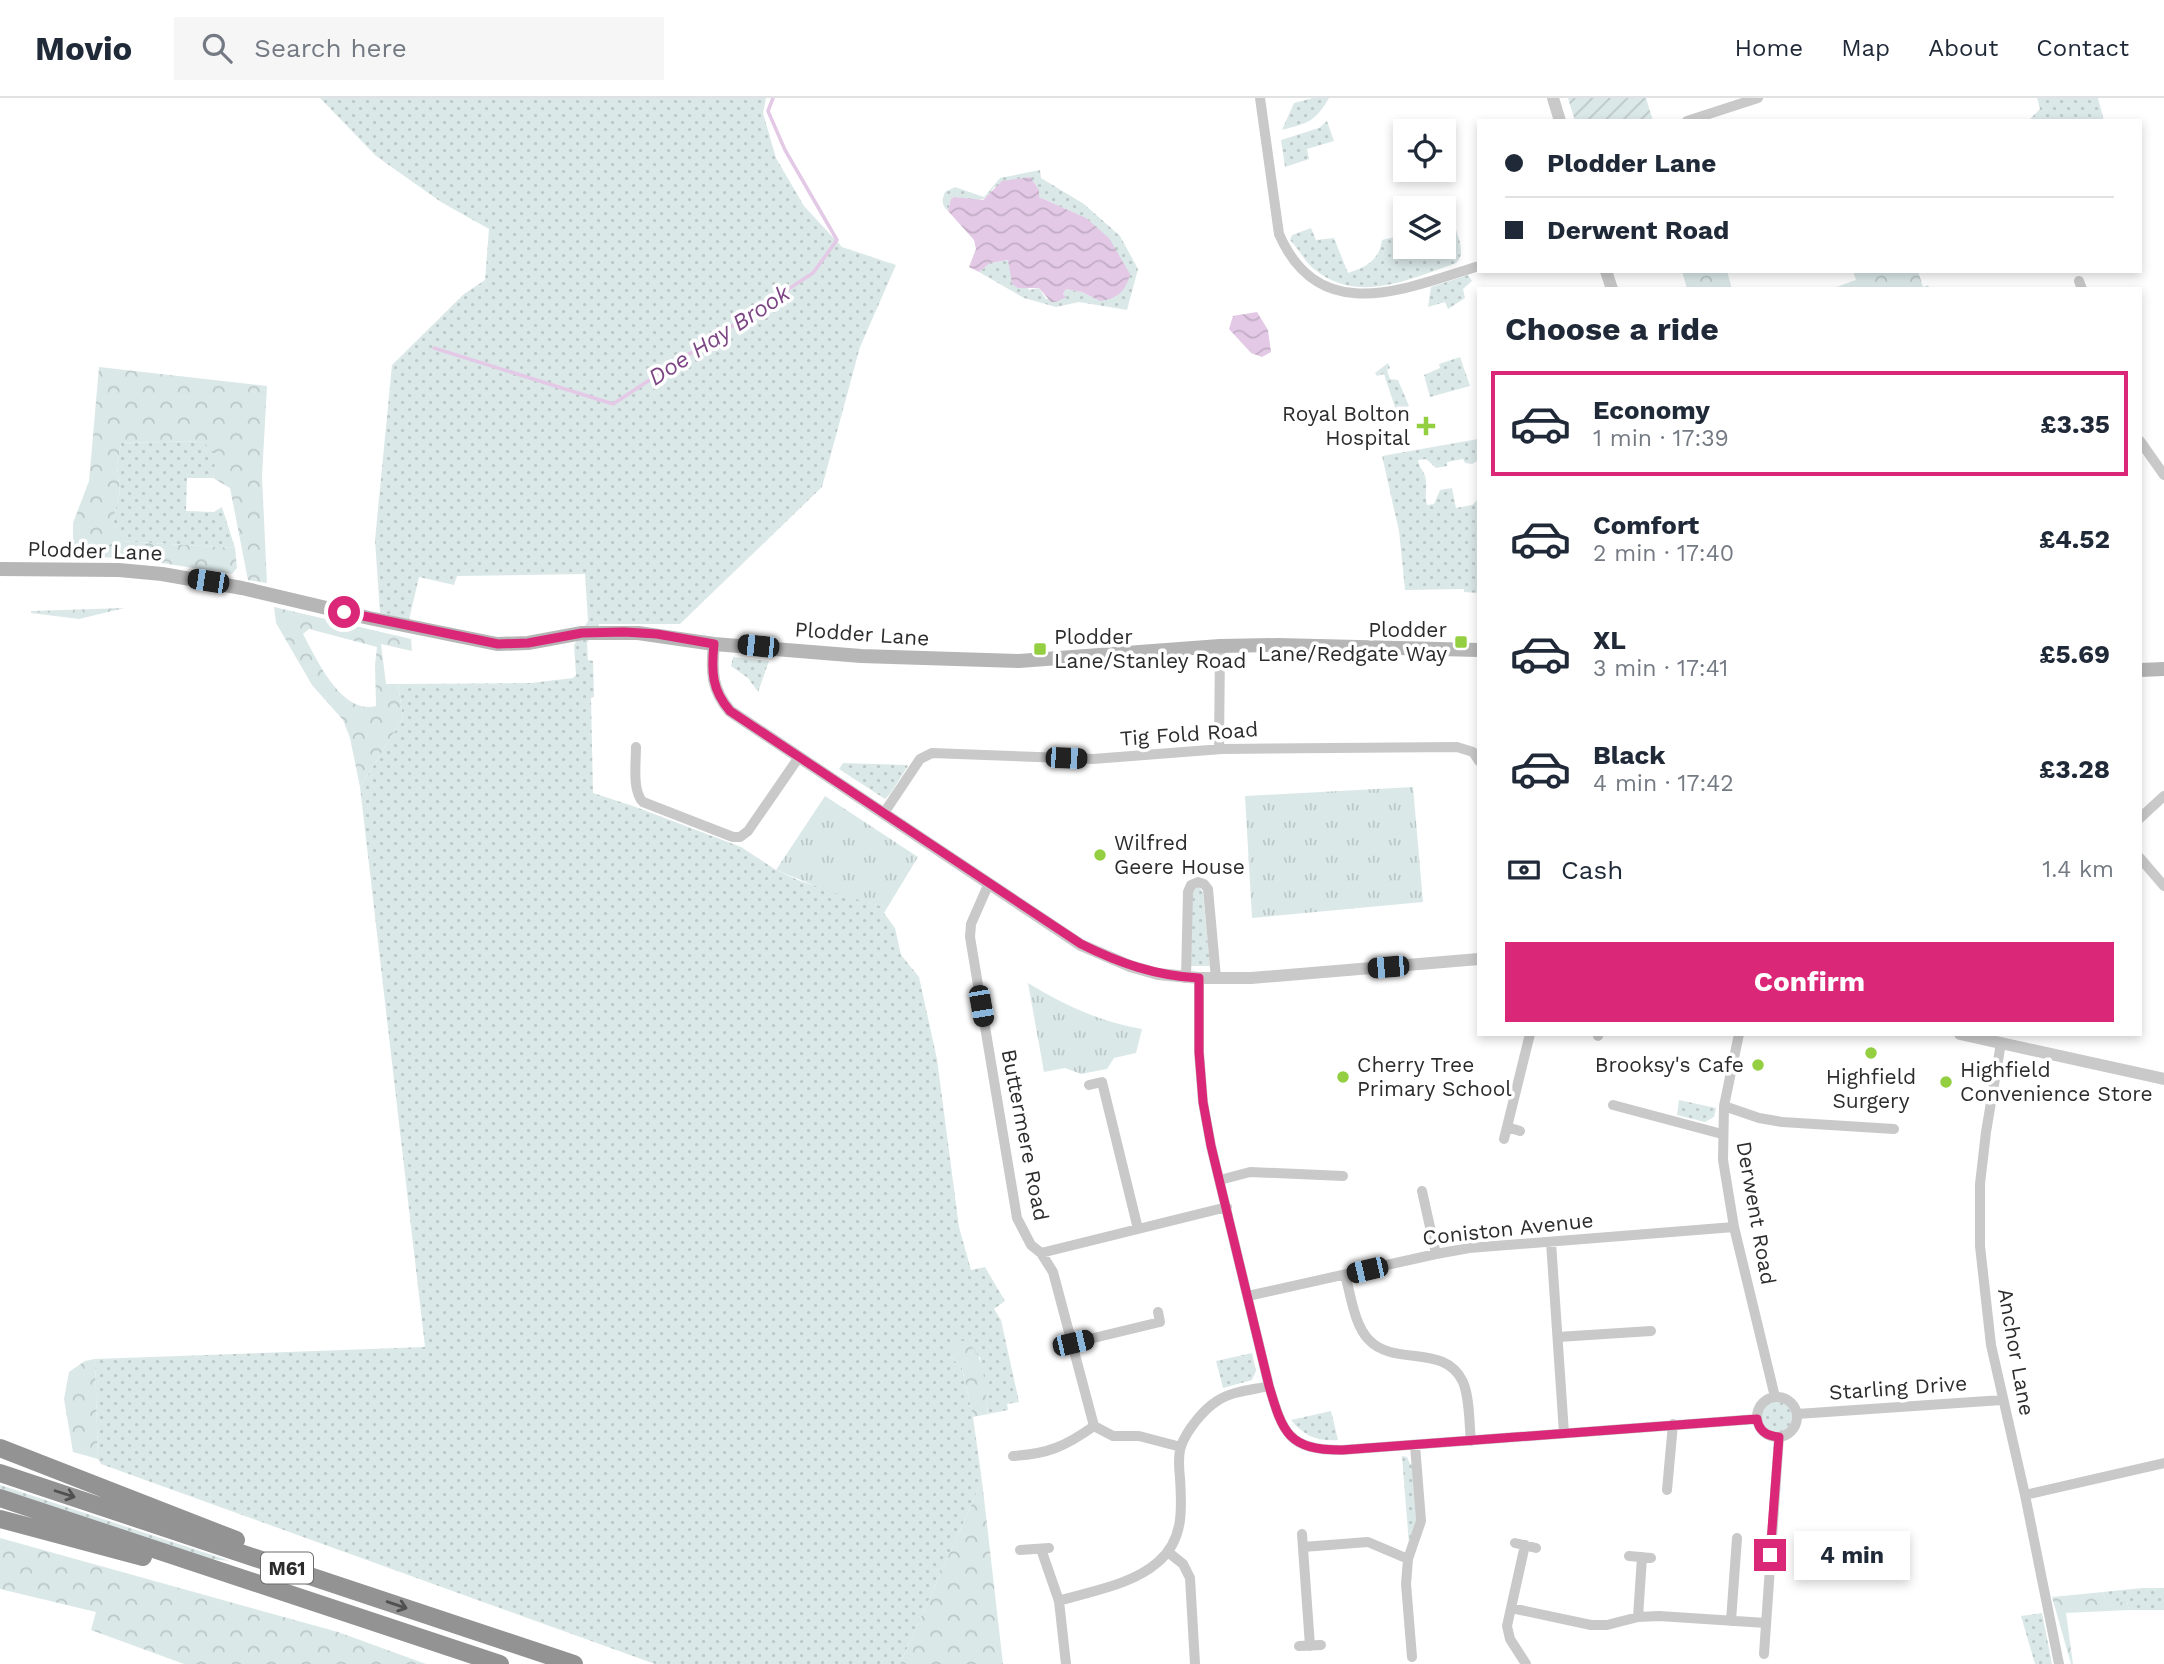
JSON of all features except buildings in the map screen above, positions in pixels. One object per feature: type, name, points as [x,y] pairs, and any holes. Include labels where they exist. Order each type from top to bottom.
[{"type":"highway","name":"M61","points":[[0,1448],[372,1596]]},
{"type":"highway","name":"M61","points":[[0,1473],[574,1664]]},
{"type":"highway","name":"M61","points":[[0,1498],[500,1664]]},
{"type":"highway","name":"M61","points":[[0,1519],[299,1597]]},
{"type":"main road","name":"Plodder Lane","points":[[0,569],[105,569],[162,573],[498,644],[528,643],[582,633],[615,632],[657,634],[714,644],[861,656],[1018,661],[1220,646],[1477,650]]},
{"type":"main road","points":[[2142,670],[2164,669]]},
{"type":"street","points":[[1260,98],[1279,234],[1286,251],[1308,276],[1334,289],[1372,295],[1400,290],[1477,267]]},
{"type":"street","points":[[1553,98],[1559,119]]},
{"type":"street","points":[[1693,119],[1758,98]]},
{"type":"street","points":[[2142,444],[2164,475]]},
{"type":"street","points":[[714,644],[712,676],[721,700],[730,711],[1094,951],[1130,966],[1193,978],[1251,978],[1477,959]]},
{"type":"street","points":[[1219,749],[1220,646]]},
{"type":"street","points":[[636,747],[637,790],[643,802],[740,838],[748,831],[799,757]]},
{"type":"street","name":"Tig Fold Road","points":[[884,813],[920,759],[932,753],[1093,759],[1219,749],[1457,747],[1474,752],[1477,757]]},
{"type":"street","points":[[2142,816],[2162,801]]},
{"type":"street","points":[[2142,860],[2164,886]]},
{"type":"street","points":[[1216,978],[1208,889],[1198,882],[1191,885],[1188,892],[1203,1102],[1269,1386],[1279,1421],[1285,1431],[1304,1445],[1315,1449],[1342,1450],[1757,1419]]},
{"type":"street","name":"Buttermere Road","points":[[989,883],[971,924],[972,951],[1017,1218],[1031,1245],[1041,1253],[1053,1272],[1094,1426]]},
{"type":"street","points":[[1504,1139],[1528,1066],[1530,1036]]},
{"type":"street","name":"Derwent Road","points":[[1739,1036],[1724,1106],[1723,1160],[1734,1227],[1775,1397]]},
{"type":"street","points":[[1973,1036],[2163,1074]]},
{"type":"street","name":"Anchor Lane","points":[[1999,1040],[1980,1184],[1979,1231],[1989,1329],[2059,1664]]},
{"type":"street","points":[[1089,1085],[1102,1082],[1138,1229]]},
{"type":"street","points":[[1613,1105],[1722,1134]]},
{"type":"street","points":[[1724,1106],[1759,1118],[1782,1122],[1894,1129]]},
{"type":"street","points":[[1507,1127],[1520,1130]]},
{"type":"street","points":[[1220,1180],[1250,1172],[1343,1176]]},
{"type":"street","points":[[1422,1191],[1436,1254]]},
{"type":"street","points":[[1041,1253],[1227,1207]]},
{"type":"street","name":"Coniston Avenue","points":[[1248,1296],[1469,1248],[1734,1227]]},
{"type":"street","points":[[1551,1242],[1564,1433]]},
{"type":"street","points":[[1345,1275],[1360,1327],[1374,1345],[1397,1354],[1440,1360],[1457,1373],[1466,1392],[1471,1441]]},
{"type":"street","points":[[1073,1343],[1160,1322],[1158,1312]]},
{"type":"street","points":[[1558,1337],[1651,1331]]},
{"type":"street","points":[[1059,1601],[1129,1579],[1157,1564],[1168,1552],[1181,1522],[1181,1447],[1193,1427],[1218,1400],[1231,1394],[1269,1386]]},
{"type":"street","points":[[1775,1397],[1787,1400],[1797,1414],[1794,1427],[1785,1436],[1772,1437],[1761,1430],[1757,1419],[1760,1407],[1775,1397]]},
{"type":"street","name":"Starling Drive","points":[[1797,1414],[2003,1400]]},
{"type":"street","points":[[1667,1490],[1673,1424]]},
{"type":"street","points":[[1020,1459],[1066,1445],[1094,1426],[1113,1436],[1139,1436],[1181,1447]]},
{"type":"street","points":[[1764,1654],[1779,1437]]},
{"type":"street","points":[[1412,1657],[1406,1584],[1408,1559],[1421,1521],[1415,1445]]},
{"type":"street","points":[[2025,1495],[2164,1464]]},
{"type":"street","points":[[1302,1534],[1310,1646]]},
{"type":"street","points":[[1731,1621],[1738,1586],[1737,1538]]},
{"type":"street","points":[[1303,1547],[1368,1542],[1408,1559]]},
{"type":"street","points":[[1521,1661],[1507,1632],[1525,1545]]},
{"type":"street","points":[[1020,1550],[1045,1548],[1059,1601],[1066,1664]]},
{"type":"street","points":[[1168,1552],[1183,1564],[1190,1577],[1198,1660]]},
{"type":"street","points":[[1629,1556],[1646,1557],[1638,1617]]},
{"type":"street","points":[[1511,1608],[1591,1625],[1659,1616],[1766,1623]]},
{"type":"street","points":[[1398,1640],[1410,1639]]},
{"type":"green space","points":[[320,98],[766,98],[763,113],[776,158],[804,206],[842,247],[896,265],[860,347],[822,487],[680,624],[599,624],[587,643],[588,660],[593,661],[593,793],[741,847],[776,870],[800,881],[887,908],[884,913],[895,928],[901,955],[919,977],[937,1059],[959,1227],[971,1270],[985,1267],[1005,1301],[994,1309],[1001,1320],[1019,1402],[1007,1404],[1008,1410],[988,1414],[980,1357],[951,1357],[962,1368],[973,1417],[982,1481],[900,1664],[655,1664],[101,1464],[98,1459],[95,1359],[425,1347],[360,787],[403,718],[398,684],[531,683],[573,678],[576,675],[574,645],[588,621],[585,574],[457,576],[454,585],[419,577],[409,620],[380,613],[375,540],[392,365],[464,294],[485,280],[489,229],[441,202],[376,156]]},
{"type":"green space","points":[[1313,98],[1329,98],[1310,120],[1282,130],[1294,103]]},
{"type":"green space","points":[[1568,98],[1646,98],[1652,119],[1574,119]]},
{"type":"green space","points":[[2037,98],[2098,98],[2103,119],[2030,119],[2040,109]]},
{"type":"green space","points":[[1327,121],[1334,141],[1307,149],[1309,159],[1285,167],[1281,140],[1319,128]]},
{"type":"green space","points":[[1040,170],[1041,178],[1084,204],[1120,236],[1138,269],[1127,310],[1079,302],[1056,307],[1024,298],[979,272],[990,263],[1009,260],[1029,290],[1039,288],[1046,299],[1065,296],[1063,294],[1066,289],[1082,292],[1100,301],[1085,218],[1039,197],[994,187],[986,197],[982,199],[954,197],[948,211],[943,204],[945,192],[955,187],[984,197],[1000,178]]},
{"type":"green space","points":[[1311,228],[1316,240],[1334,238],[1348,273],[1371,262],[1378,253],[1382,240],[1393,237],[1393,259],[1456,259],[1456,229],[1461,254],[1456,263],[1421,276],[1384,286],[1348,286],[1331,280],[1310,266],[1290,240],[1292,235]]},
{"type":"green space","points":[[1683,273],[1728,273],[1731,287],[1686,287]]},
{"type":"green space","points":[[1854,273],[1919,273],[1923,287],[1837,287],[1856,280]]},
{"type":"green space","points":[[1468,275],[1472,281],[1463,289],[1465,298],[1448,309],[1445,302],[1428,307],[1431,287]]},
{"type":"green space","points":[[1460,357],[1470,386],[1430,397],[1424,375],[1440,368],[1439,364]]},
{"type":"green space","points":[[1388,363],[1390,379],[1398,380],[1409,406],[1396,410],[1384,374],[1377,376],[1375,373]]},
{"type":"green space","points":[[99,367],[267,386],[262,476],[267,583],[248,580],[230,488],[213,478],[216,454],[202,441],[121,443],[117,465],[120,492],[113,520],[121,541],[235,548],[237,568],[232,574],[130,558],[84,557],[73,544],[73,523],[89,481]]},
{"type":"green space","points":[[1477,439],[1477,461],[1472,464],[1465,463],[1463,459],[1447,462],[1447,466],[1436,468],[1426,459],[1418,460],[1426,480],[1427,505],[1434,504],[1440,490],[1452,488],[1456,508],[1472,505],[1477,501],[1477,593],[1464,592],[1464,589],[1405,590],[1399,531],[1382,456]]},
{"type":"green space","points":[[202,441],[217,454],[213,478],[187,478],[186,511],[214,512],[222,507],[235,548],[120,541],[113,520],[120,492],[117,465],[121,443]]},
{"type":"green space","points":[[274,607],[411,639],[412,651],[381,644],[386,684],[398,684],[403,718],[360,787],[350,738],[343,720],[312,685],[276,623]],"holes":[[[309,629],[377,647],[376,706],[363,706],[341,694],[323,670],[303,634]]]},
{"type":"green space","points":[[125,608],[79,619],[31,613],[31,611]]},
{"type":"green space","points":[[733,657],[769,661],[758,692],[748,678],[731,666]]},
{"type":"green space","points":[[843,763],[908,766],[885,799],[839,769]]},
{"type":"green space","points":[[1413,787],[1423,902],[1252,918],[1245,796]]},
{"type":"green space","points":[[825,796],[918,857],[887,908],[828,891],[776,870]]},
{"type":"green space","points":[[1195,887],[1199,887],[1203,892],[1210,966],[1191,966],[1192,894]]},
{"type":"green space","points":[[1028,983],[1083,1012],[1142,1029],[1136,1053],[1114,1058],[1107,1069],[1081,1074],[1065,1068],[1044,1072]]},
{"type":"green space","points":[[1679,1100],[1716,1108],[1714,1117],[1705,1122],[1677,1115]]},
{"type":"green space","points":[[950,1339],[971,1346],[978,1355],[982,1366],[988,1414],[973,1417],[962,1368],[951,1357]]},
{"type":"green space","points":[[1252,1353],[1256,1371],[1252,1380],[1223,1388],[1216,1361]]},
{"type":"green space","points":[[95,1359],[98,1459],[73,1452],[64,1399],[69,1372],[85,1361]]},
{"type":"green space","points":[[1776,1401],[1787,1406],[1792,1417],[1787,1428],[1776,1433],[1765,1428],[1760,1417],[1765,1406]]},
{"type":"green space","points":[[1331,1411],[1338,1440],[1312,1437],[1291,1420]]},
{"type":"green space","points":[[1402,1456],[1407,1457],[1412,1464],[1416,1522],[1409,1544]]},
{"type":"green space","points":[[982,1481],[1003,1664],[900,1664]]},
{"type":"green space","points":[[0,1485],[230,1561],[211,1559],[0,1489]]},
{"type":"green space","points":[[0,1538],[338,1632],[426,1664],[184,1664],[91,1630],[96,1612],[0,1589]]},
{"type":"green space","points":[[2164,1588],[2164,1610],[2129,1610],[2127,1602],[2106,1602],[2103,1592]]},
{"type":"green space","points":[[2103,1592],[2106,1602],[2127,1602],[2129,1610],[2066,1613],[2071,1664],[2052,1597]]},
{"type":"green space","points":[[2042,1613],[2052,1664],[2035,1664],[2021,1616]]},
{"type":"water","points":[[1030,177],[1039,190],[1039,197],[1086,218],[1109,238],[1130,274],[1120,293],[1100,301],[1082,292],[1066,289],[1063,294],[1066,297],[1051,302],[1039,288],[1018,288],[1012,284],[1008,260],[990,263],[979,272],[969,267],[976,249],[974,240],[948,211],[951,199],[983,200],[1002,181]]},
{"type":"water","points":[[1257,312],[1268,330],[1271,352],[1262,357],[1251,353],[1229,329],[1233,316]]},
{"type":"waterway","name":"Doe Hay Brook","points":[[434,348],[613,404],[813,273],[837,240],[785,150],[768,111],[773,98]]},
{"type":"place","name":"Royal Bolton Hospital","points":[[1426,426]]},
{"type":"place","name":"Plodder Lane/Redgate Way","points":[[1461,642]]},
{"type":"place","name":"Plodder Lane/Stanley Road","points":[[1040,649]]},
{"type":"place","name":"Wilfred Geere House","points":[[1100,855]]},
{"type":"place","name":"Highfield Surgery","points":[[1871,1053]]},
{"type":"place","name":"Brooksy's Cafe","points":[[1758,1065]]},
{"type":"place","name":"Cherry Tree Primary School","points":[[1343,1077]]},
{"type":"place","name":"Highfield Convenience Store","points":[[1946,1082]]},
{"type":"route","points":[[344,612],[498,644],[528,643],[582,633],[624,632],[657,634],[714,644],[712,676],[715,690],[730,711],[1081,944],[1130,966],[1158,974],[1199,978],[1199,1052],[1203,1102],[1211,1146],[1269,1386],[1279,1421],[1285,1431],[1304,1445],[1315,1449],[1342,1450],[1757,1419],[1761,1430],[1772,1437],[1779,1437],[1770,1555]]}]
